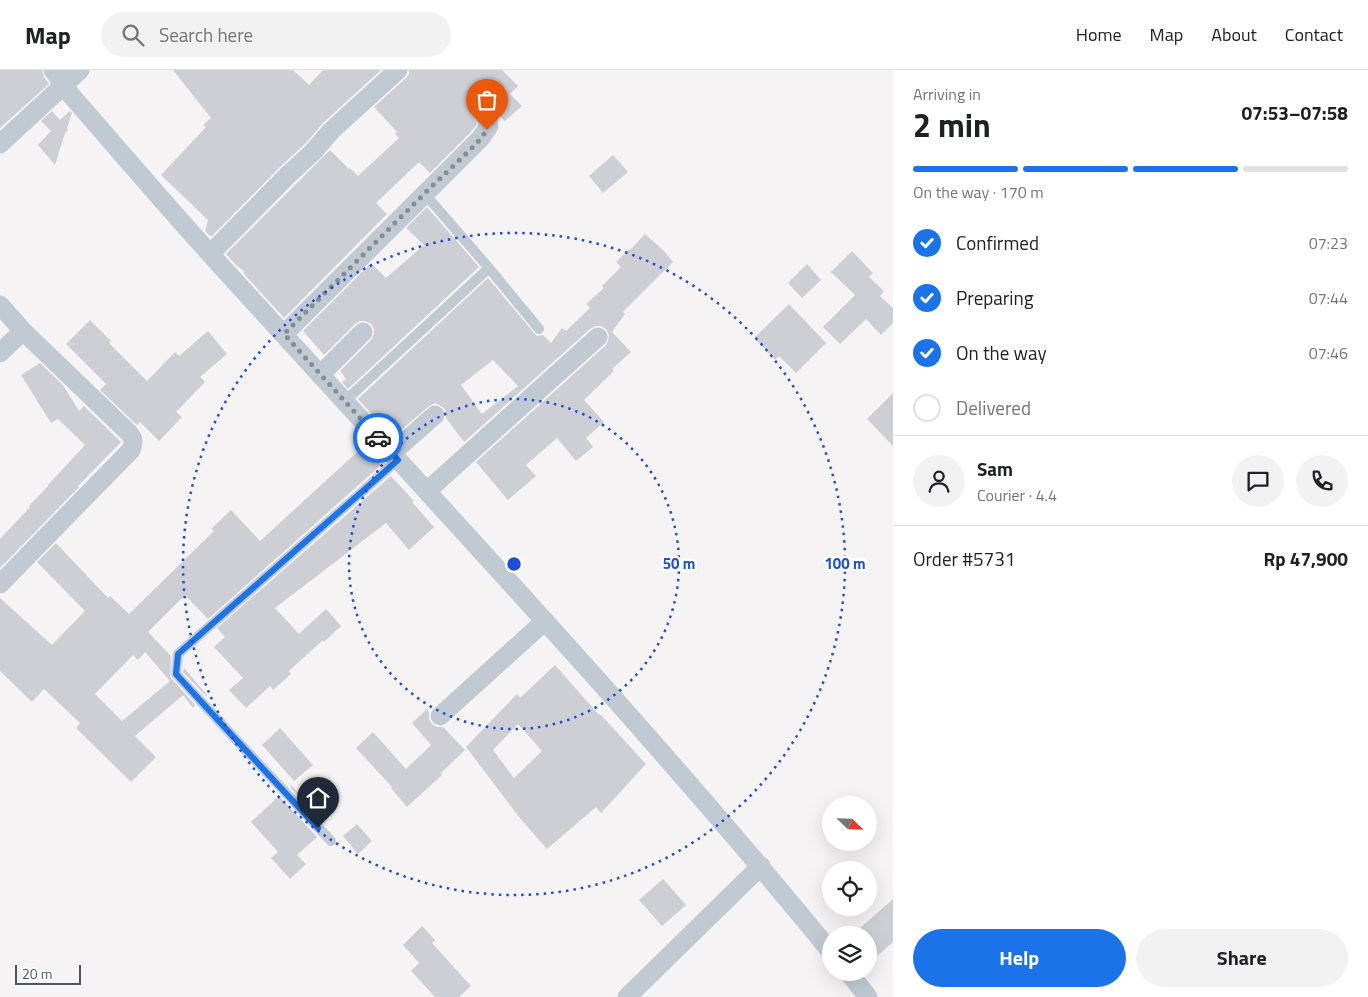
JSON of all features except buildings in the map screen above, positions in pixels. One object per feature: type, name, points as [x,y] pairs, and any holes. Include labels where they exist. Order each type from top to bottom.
[{"type":"street","points":[[0,144],[58,78],[80,70]]},
{"type":"street","points":[[210,254],[314,151],[331,131],[398,70]]},
{"type":"street","points":[[58,78],[210,254],[580,658],[760,866],[822,941]]},
{"type":"street","points":[[284,334],[480,139],[489,126],[484,115]]},
{"type":"street","points":[[0,305],[23,331],[133,438],[131,450],[0,584]]},
{"type":"street","points":[[0,353],[23,331]]},
{"type":"street","points":[[320,375],[364,332]]},
{"type":"street","points":[[426,491],[598,337]]},
{"type":"street","points":[[395,456],[435,415]]},
{"type":"street","points":[[440,716],[545,621]]},
{"type":"street","points":[[626,997],[760,866]]},
{"type":"street","points":[[855,981],[868,997]]},
{"type":"lane","points":[[424,194],[539,329]]},
{"type":"lane","points":[[345,401],[489,268]]},
{"type":"lane","points":[[331,842],[176,674],[178,654],[395,456]]},
{"type":"way so far","points":[[378,438],[284,334],[477,143],[487,130]]},
{"type":"route","points":[[318,828],[176,674],[178,654],[398,460],[378,438]]}]
